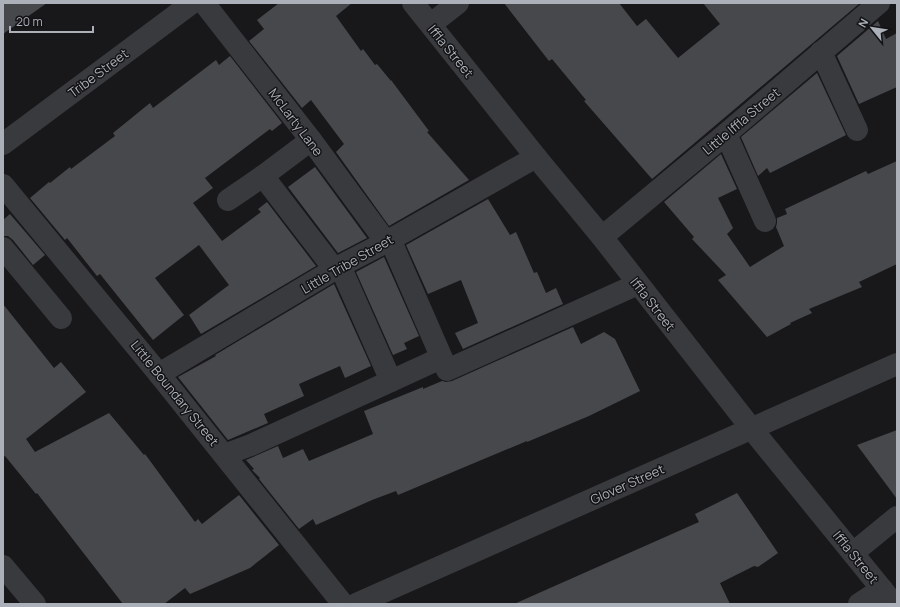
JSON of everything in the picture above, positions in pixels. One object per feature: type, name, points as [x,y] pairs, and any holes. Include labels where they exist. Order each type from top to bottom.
[{"type":"street","name":"Tribe Street","points":[[3,144],[192,3]]},
{"type":"street","name":"McLarty Lane","points":[[204,3],[388,240],[441,358]]},
{"type":"street","name":"Iffla Street","points":[[413,3],[602,237],[751,428],[888,596]]},
{"type":"street","points":[[430,24],[458,3]]},
{"type":"street","name":"Little Iffla Street","points":[[602,237],[726,134],[879,3]]},
{"type":"street","points":[[821,52],[857,130]]},
{"type":"street","points":[[726,134],[765,221]]},
{"type":"street","points":[[228,200],[311,140]]},
{"type":"street","name":"Little Tribe Street","points":[[159,374],[337,268],[536,157]]},
{"type":"street","points":[[263,176],[337,268],[391,381]]},
{"type":"street","name":"Little Boundary Street","points":[[3,185],[159,374],[343,604]]},
{"type":"street","points":[[3,248],[61,318]]},
{"type":"street","points":[[224,455],[251,445],[441,358],[447,370],[638,284]]},
{"type":"street","name":"Glover Street","points":[[356,604],[897,364]]},
{"type":"street","points":[[853,553],[897,517]]},
{"type":"street","points":[[3,566],[35,604]]},
{"type":"street","points":[[858,604],[888,596]]},
{"type":"building","points":[[3,3],[47,3],[3,34]]},
{"type":"building","points":[[279,3],[352,3],[336,16],[361,51],[363,49],[375,65],[377,64],[391,80],[429,131],[427,132],[469,180],[389,226],[336,152],[344,144],[311,100],[302,108],[249,41],[264,29],[257,20]]},
{"type":"building","points":[[504,3],[619,3],[637,26],[646,19],[678,58],[720,24],[703,3],[860,3],[652,179],[584,101],[586,100],[552,59],[549,61]]},
{"type":"building","points":[[878,21],[886,39],[897,33],[897,87],[859,104],[837,56]]},
{"type":"building","points":[[230,56],[282,123],[272,131],[270,129],[205,178],[213,188],[193,203],[222,241],[261,212],[258,209],[267,202],[316,266],[201,334],[189,315],[229,285],[199,245],[155,278],[184,315],[153,340],[100,274],[97,276],[67,238],[65,240],[30,198],[49,182],[50,183],[70,167],[71,169],[115,136],[113,133],[150,103],[153,108],[216,60],[219,65]]},
{"type":"building","points":[[817,73],[846,135],[770,173],[767,168],[758,176],[741,137]]},
{"type":"building","points":[[721,154],[737,189],[718,198],[733,228],[727,234],[750,267],[784,246],[776,227],[777,218],[787,214],[785,209],[866,171],[868,174],[897,161],[897,264],[859,282],[862,287],[809,309],[812,313],[790,323],[791,324],[767,337],[718,280],[726,275],[692,239],[694,237],[664,202]]},
{"type":"building","points":[[315,167],[367,238],[338,253],[288,187]]},
{"type":"building","points":[[488,199],[510,235],[516,232],[534,273],[537,272],[546,293],[556,288],[563,304],[463,349],[455,333],[478,323],[461,280],[428,294],[406,245]]},
{"type":"building","points":[[10,214],[45,255],[33,265],[13,240],[8,236],[3,236],[3,220]]},
{"type":"building","points":[[384,257],[419,336],[404,343],[407,349],[393,355],[356,272]]},
{"type":"building","points":[[334,284],[371,366],[345,378],[340,366],[299,384],[304,396],[264,414],[268,423],[228,440],[178,377],[216,356],[215,355]]},
{"type":"building","points":[[3,304],[54,368],[61,362],[86,392],[26,439],[35,452],[109,413],[144,455],[145,454],[195,522],[198,519],[202,524],[239,495],[279,545],[250,568],[190,594],[185,588],[164,604],[123,604],[37,493],[36,494],[5,456],[3,457]]},
{"type":"building","points":[[573,327],[581,344],[604,332],[615,339],[640,391],[589,416],[398,495],[396,491],[316,525],[313,519],[299,529],[259,479],[260,478],[252,470],[254,469],[246,460],[278,446],[283,458],[303,449],[309,461],[373,434],[364,411],[423,387],[423,389],[442,381],[452,381]]},
{"type":"building","points":[[897,430],[897,499],[857,445]]},
{"type":"building","points":[[737,493],[778,553],[758,567],[754,566],[720,583],[730,604],[514,604],[699,522],[695,514]]}]
